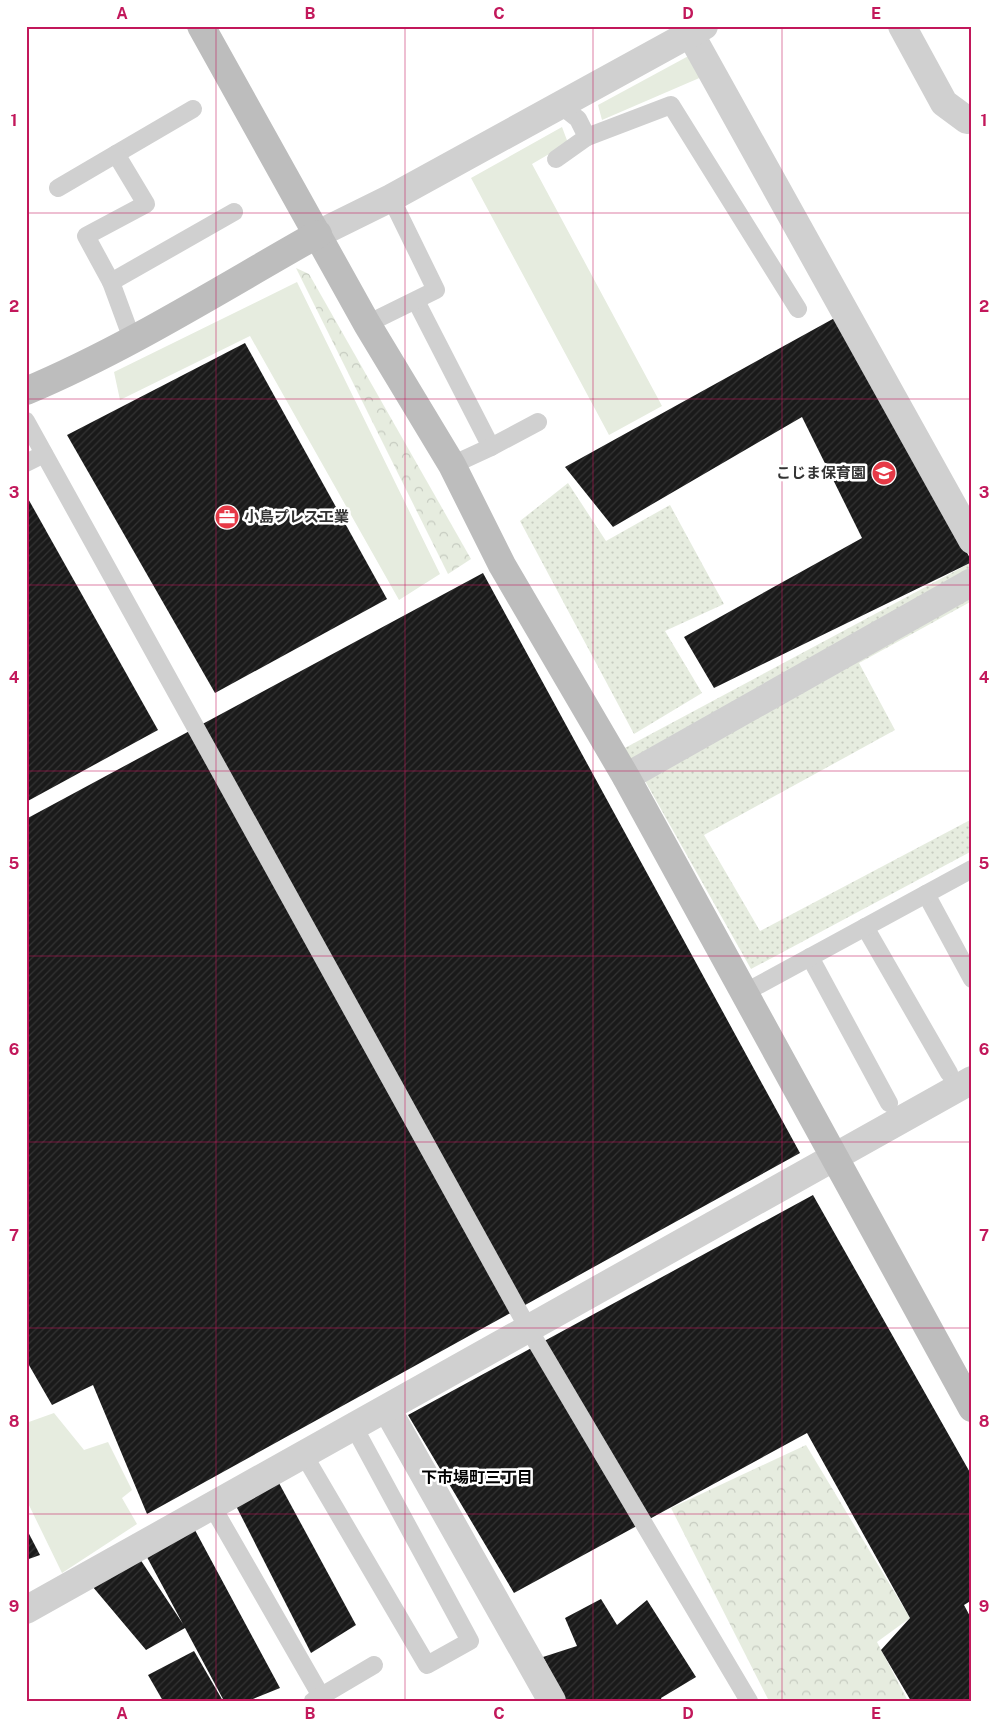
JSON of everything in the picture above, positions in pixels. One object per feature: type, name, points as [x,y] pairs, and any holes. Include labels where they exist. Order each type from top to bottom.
[{"type":"street","points":[[202,26],[367,324],[452,465],[502,565],[626,777],[972,1408]]},
{"type":"street","points":[[902,26],[944,103],[967,120]]},
{"type":"street","points":[[26,391],[64,375],[132,339],[318,234],[391,198],[560,105],[693,29],[972,540]]},
{"type":"street","points":[[626,777],[972,582]]},
{"type":"street","points":[[26,1610],[387,1409],[833,1156],[960,1077]]},
{"type":"street","points":[[387,1409],[552,1701]]},
{"type":"lane","points":[[560,105],[578,119],[586,137]]},
{"type":"lane","points":[[556,159],[586,137],[671,105],[798,309]]},
{"type":"lane","points":[[58,188],[192,110]]},
{"type":"lane","points":[[116,154],[146,204],[86,236],[111,282],[132,339]]},
{"type":"lane","points":[[367,324],[436,290],[391,198]]},
{"type":"lane","points":[[111,282],[234,212]]},
{"type":"lane","points":[[416,301],[491,447]]},
{"type":"lane","points":[[26,421],[528,1328],[749,1701]]},
{"type":"lane","points":[[452,465],[538,422]]},
{"type":"lane","points":[[26,463],[44,454]]},
{"type":"lane","points":[[744,994],[972,869]]},
{"type":"lane","points":[[926,894],[972,979]]},
{"type":"lane","points":[[865,927],[960,1077]]},
{"type":"lane","points":[[810,957],[889,1103]]},
{"type":"lane","points":[[304,1455],[427,1665],[470,1641],[354,1427]]},
{"type":"lane","points":[[212,1506],[317,1698],[374,1665]]},
{"type":"green space","points":[[694,53],[704,76],[602,120],[598,105]]},
{"type":"green space","points":[[562,127],[568,143],[532,164],[662,406],[609,435],[471,178]]},
{"type":"green space","points":[[296,268],[309,274],[471,559],[448,574]]},
{"type":"green space","points":[[297,282],[440,574],[399,600],[250,336],[120,400],[114,372]]},
{"type":"green space","points":[[568,483],[606,541],[670,505],[724,604],[665,631],[702,693],[634,734],[520,521]]},
{"type":"green space","points":[[972,562],[972,601],[859,663],[895,730],[704,835],[760,931],[972,819],[972,851],[751,969],[644,779],[623,749]]},
{"type":"green space","points":[[54,1413],[84,1450],[108,1442],[132,1490],[122,1498],[137,1524],[62,1573],[26,1499],[26,1423]]},
{"type":"green space","points":[[806,1445],[910,1618],[877,1642],[908,1701],[769,1701],[671,1508]]},
{"type":"building","points":[[840,315],[972,562],[714,688],[684,637],[862,538],[802,417],[613,527],[565,467]]},
{"type":"building","name":"小島プレス工業","points":[[245,343],[387,599],[215,693],[67,435]]},
{"type":"building","points":[[26,495],[158,730],[26,802]]},
{"type":"building","points":[[483,573],[800,1153],[147,1514],[93,1385],[52,1405],[26,1360],[26,819]]},
{"type":"building","points":[[813,1195],[972,1476],[972,1600],[964,1605],[972,1620],[972,1701],[911,1701],[881,1650],[910,1618],[807,1433],[514,1593],[408,1415]]},
{"type":"building","points":[[273,1472],[356,1625],[311,1653],[233,1500]]},
{"type":"building","points":[[189,1519],[280,1688],[248,1701],[224,1701],[185,1628],[146,1650],[87,1580],[134,1550],[183,1624],[141,1546]]},
{"type":"building","points":[[26,1528],[40,1555],[26,1560]]},
{"type":"building","points":[[601,1599],[617,1625],[647,1600],[696,1677],[661,1698],[662,1701],[566,1701],[543,1657],[577,1646],[565,1618]]},
{"type":"building","points":[[194,1651],[223,1701],[163,1701],[148,1675]]},
{"type":"place","name":"こじま保育園","points":[[884,473]]},
{"type":"place","name":"小島プレス工業","points":[[227,517]]},
{"type":"district","name":"下市場町三丁目","points":[[477,1477]]}]
